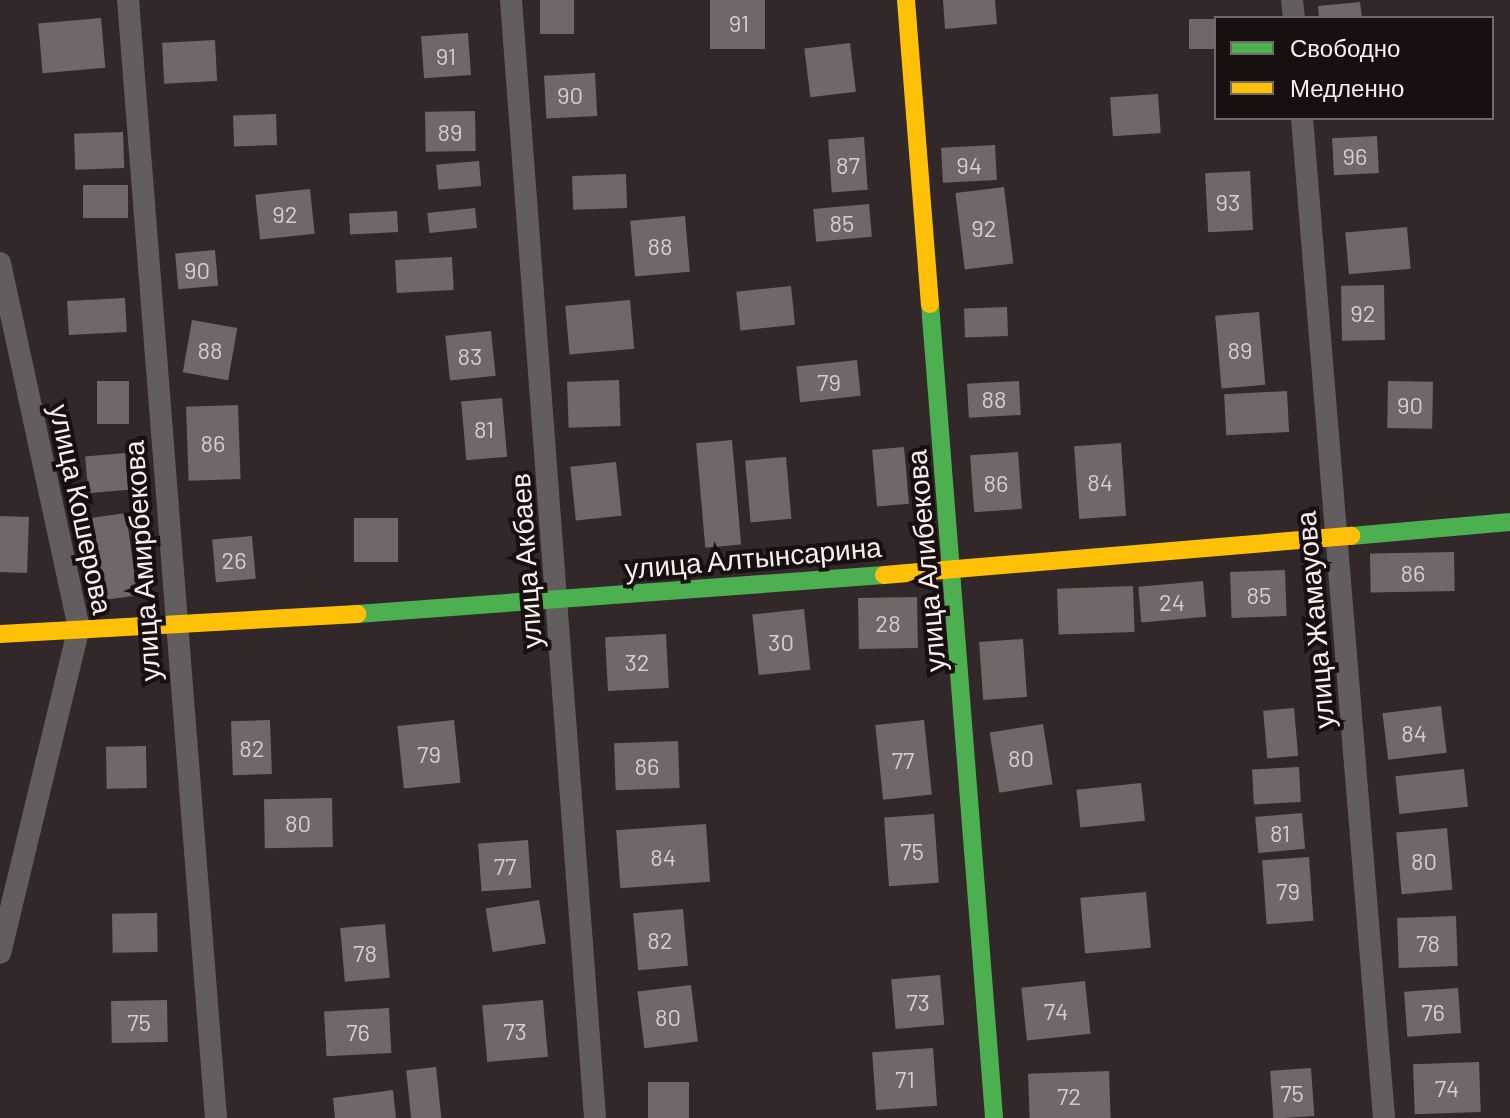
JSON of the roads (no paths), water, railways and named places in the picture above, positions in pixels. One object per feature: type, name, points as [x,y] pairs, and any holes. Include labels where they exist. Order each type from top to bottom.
[{"type":"street","name":"улица Амирбекова","points":[[128,0],[216,1118]]},
{"type":"street","name":"улица Акбаев","points":[[511,0],[595,1118]]},
{"type":"street","name":"улица Алибекова","points":[[906,0],[955,566],[994,1118]]},
{"type":"street","name":"улица Жамауова","points":[[1302,120],[1384,1118]]},
{"type":"street","name":"улица Кошерова","points":[[0,263],[79,627],[0,953]]},
{"type":"street","name":"улица Алтынсарина","points":[[0,634],[79,627],[558,603],[955,566],[1510,522]]}]
